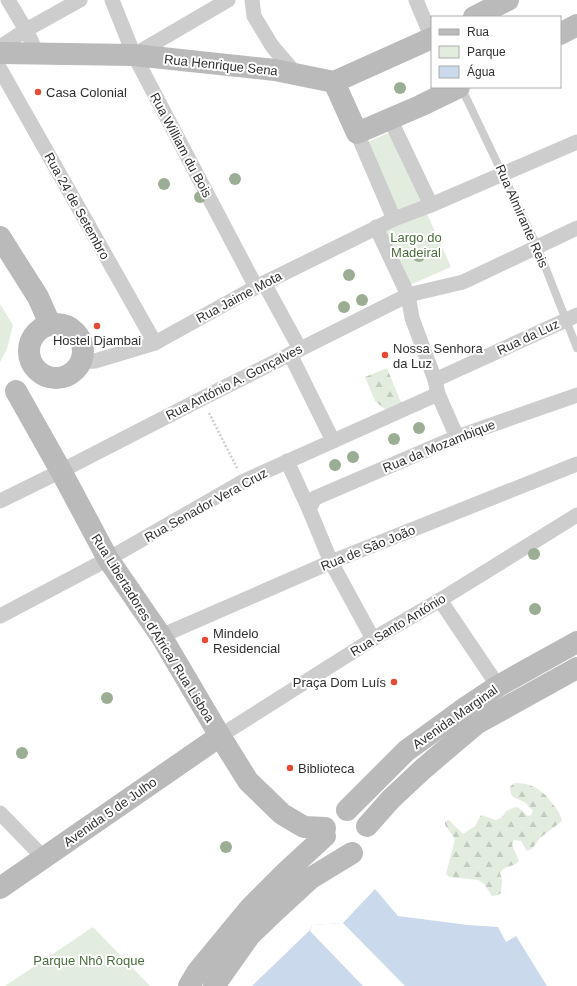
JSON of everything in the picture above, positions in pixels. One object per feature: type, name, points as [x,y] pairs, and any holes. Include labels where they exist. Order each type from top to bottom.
[{"type":"main road","points":[[476,16],[508,0]]},
{"type":"main road","points":[[561,34],[577,26]]},
{"type":"main road","points":[[431,38],[334,82],[357,133],[458,88]]},
{"type":"main road","name":"Rua Henrique Sena","points":[[0,53],[134,55],[275,70],[334,82]]},
{"type":"main road","points":[[0,237],[38,297],[50,324]]},
{"type":"main road","points":[[50,324],[67,326],[76,334],[82,346],[80,362],[75,370],[68,375],[59,378],[41,374],[34,368],[30,360],[30,342],[35,334],[50,324]]},
{"type":"main road","points":[[8,395],[41,374]]},
{"type":"main road","name":"Rua Libertadores d'Africa/ Rua Lisboa","points":[[8,395],[61,471],[108,559],[161,636],[248,781],[282,814],[304,827],[325,832]]},
{"type":"main road","name":"Avenida Marginal","points":[[347,810],[406,751],[498,686],[577,642]]},
{"type":"main road","name":"Avenida Marginal","points":[[367,826],[391,799],[423,769],[476,724],[577,668]]},
{"type":"main road","name":"Avenida 5 de Julho","points":[[0,888],[220,736]]},
{"type":"main road","points":[[189,986],[198,971],[250,908],[325,832],[330,817],[335,813],[347,810],[357,812],[364,819],[368,834],[361,848],[352,852],[311,878],[274,912],[250,935],[214,986]]},
{"type":"main road","points":[[325,832],[329,844],[335,850],[343,853],[352,852]]},
{"type":"street","points":[[8,0],[26,30],[37,53]]},
{"type":"street","points":[[0,47],[26,30],[80,0]]},
{"type":"street","name":"Rua William du Bois","points":[[112,0],[134,55],[295,352],[333,441]]},
{"type":"street","points":[[134,55],[228,0]]},
{"type":"street","points":[[252,0],[254,16],[272,46],[296,74]]},
{"type":"street","points":[[416,0],[431,36]]},
{"type":"street","name":"Rua 24 de Setembro","points":[[0,69],[155,343]]},
{"type":"street","points":[[390,119],[431,205]]},
{"type":"street","points":[[357,133],[394,218]]},
{"type":"street","name":"Rua Jaime Mota","points":[[80,362],[95,361],[155,343],[260,285],[394,218],[431,205],[577,142]]},
{"type":"street","points":[[376,227],[408,295],[412,318],[456,437]]},
{"type":"street","name":"Rua António A. Gonçalves","points":[[0,501],[408,295],[463,282],[577,228]]},
{"type":"street","name":"Rua da Luz","points":[[437,387],[571,317]]},
{"type":"street","name":"Rua Senador Vera Cruz","points":[[0,616],[108,559],[244,480],[333,441],[437,387]]},
{"type":"street","name":"Rua da Mozambique","points":[[309,509],[315,498],[456,437],[577,395]]},
{"type":"street","points":[[287,461],[331,562],[373,639]]},
{"type":"street","name":"Rua de São João","points":[[161,636],[331,562],[577,464]]},
{"type":"street","name":"Rua Santo António","points":[[220,736],[373,639],[440,600],[577,515]]},
{"type":"street","points":[[440,600],[498,686]]},
{"type":"street","points":[[0,813],[44,858]]},
{"type":"lane","name":"Rua Almirante Reis","points":[[460,88],[503,173],[571,317],[577,348]]},
{"type":"path","points":[[202,399],[244,480]]},
{"type":"green space","name":"Largo do Madeiral","points":[[390,132],[451,267],[410,285],[386,230],[403,222],[368,142]]},
{"type":"green space","points":[[0,304],[13,325],[7,349],[0,362]]},
{"type":"green space","points":[[387,368],[402,405],[387,411],[375,401],[365,377]]},
{"type":"green space","points":[[514,783],[527,784],[542,792],[551,801],[562,821],[540,838],[532,849],[527,851],[521,841],[514,840],[512,845],[519,861],[502,870],[500,873],[502,880],[501,893],[492,896],[484,884],[478,880],[449,877],[446,874],[455,839],[445,825],[445,822],[448,820],[450,821],[463,834],[475,826],[481,815],[496,820],[502,817],[506,811],[515,807],[519,808],[528,816],[531,815],[533,811],[524,802],[512,796],[510,787]]},
{"type":"green space","name":"Parque Nhô Roque","points":[[93,927],[150,986],[5,986]]},
{"type":"water","points":[[375,889],[398,916],[468,925],[498,927],[506,942],[516,936],[547,986],[252,986],[309,931],[312,925],[343,923]]},
{"type":"pier","points":[[343,923],[405,986],[363,986],[310,931],[312,925]]},
{"type":"place","name":"Casa Colonial","points":[[38,92]]},
{"type":"place","name":"Hostel Djambai","points":[[97,326]]},
{"type":"place","name":"Nossa Senhora da Luz","points":[[385,355]]},
{"type":"place","name":"Mindelo Residencial","points":[[205,640]]},
{"type":"place","name":"Praça Dom Luís","points":[[394,682]]},
{"type":"place","name":"Biblioteca","points":[[290,768]]}]
